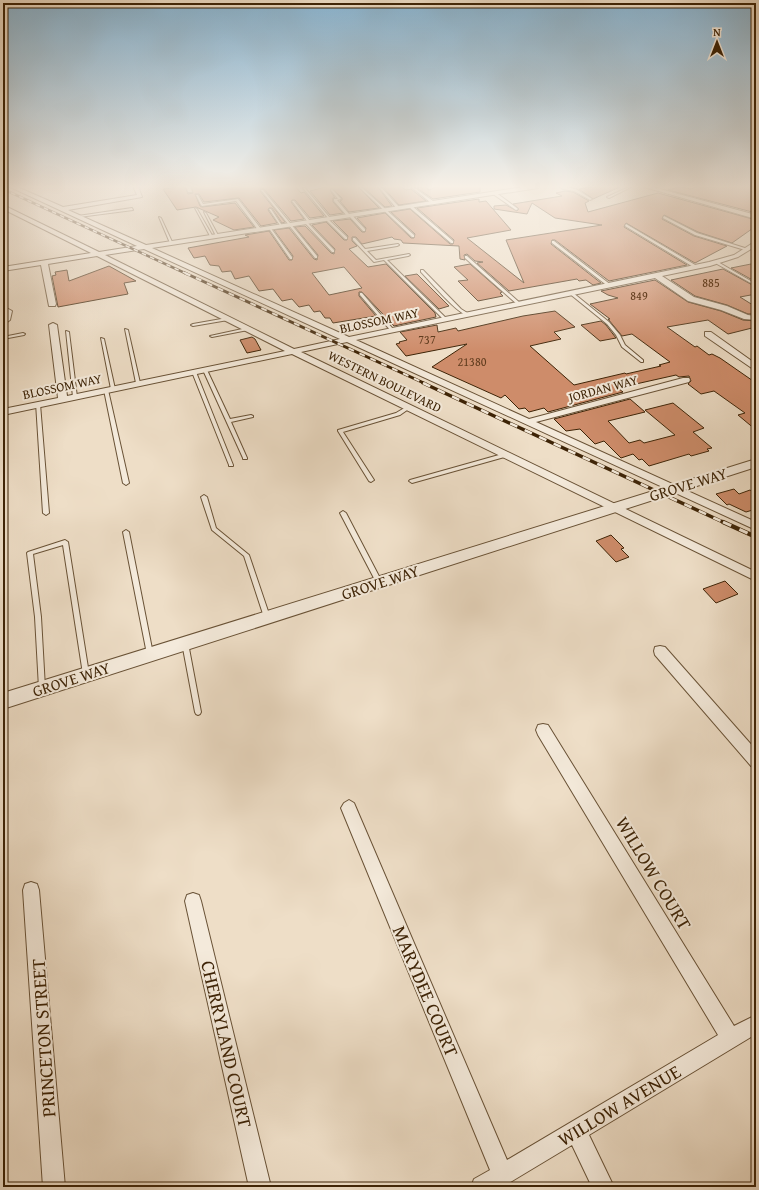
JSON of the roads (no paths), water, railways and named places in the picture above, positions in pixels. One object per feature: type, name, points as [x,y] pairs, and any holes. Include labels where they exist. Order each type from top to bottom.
[{"type":"street","name":"WESTERN BOULEVARD","points":[[73,242],[247,329],[756,577]]},
{"type":"street","name":"WESTERN BOULEVARD","points":[[133,242],[756,526]]},
{"type":"street","points":[[3,269],[181,242]]},
{"type":"street","name":"BLOSSOM WAY","points":[[3,412],[657,276],[718,262],[736,256],[756,243]]},
{"type":"street","points":[[746,249],[756,252]]},
{"type":"street","points":[[44,262],[52,304]]},
{"type":"street","points":[[657,276],[692,299],[724,308],[747,317],[756,318]]},
{"type":"street","points":[[53,325],[63,399]]},
{"type":"street","points":[[708,334],[756,368]]},
{"type":"street","name":"JORDAN WAY","points":[[526,422],[686,380]]},
{"type":"street","name":"GROVE WAY","points":[[3,701],[756,463]]},
{"type":"street","points":[[660,651],[756,761]]},
{"type":"street","name":"WILLOW COURT","points":[[542,730],[731,1038]]},
{"type":"street","name":"MARYDEE COURT","points":[[349,808],[503,1175]]},
{"type":"street","name":"PRINCETON STREET","points":[[31,890],[54,1187]]},
{"type":"street","name":"CHERRYLAND COURT","points":[[193,901],[260,1187]]},
{"type":"street","name":"WILLOW AVENUE","points":[[482,1187],[756,1024]]},
{"type":"street","points":[[576,1130],[603,1187]]},
{"type":"lane","points":[[279,242],[291,258]]},
{"type":"lane","points":[[302,242],[316,257]]},
{"type":"lane","points":[[324,242],[332,251]]},
{"type":"lane","points":[[357,242],[375,261],[408,255]]},
{"type":"lane","points":[[553,242],[610,286]]},
{"type":"lane","points":[[654,242],[696,267]]},
{"type":"lane","points":[[721,242],[746,249]]},
{"type":"lane","points":[[365,250],[398,245]]},
{"type":"lane","points":[[466,257],[519,304]]},
{"type":"lane","points":[[386,259],[439,315],[446,320]]},
{"type":"lane","points":[[718,262],[756,285]]},
{"type":"lane","points":[[422,271],[460,310],[468,315]]},
{"type":"lane","points":[[571,293],[608,323],[618,335],[623,346],[642,361]]},
{"type":"lane","points":[[361,294],[392,330]]},
{"type":"lane","points":[[3,307],[10,311],[8,320],[3,324]]},
{"type":"lane","points":[[193,325],[226,318]]},
{"type":"lane","points":[[212,336],[247,329]]},
{"type":"lane","points":[[126,330],[138,383]]},
{"type":"lane","points":[[67,332],[75,397]]},
{"type":"lane","points":[[3,338],[23,334]]},
{"type":"lane","points":[[102,339],[109,389],[126,483]]},
{"type":"lane","points":[[205,370],[244,458]]},
{"type":"lane","points":[[194,372],[231,465]]},
{"type":"lane","points":[[38,404],[46,513]]},
{"type":"lane","points":[[371,480],[340,431],[398,414],[408,408]]},
{"type":"lane","points":[[228,421],[251,416]]},
{"type":"lane","points":[[412,481],[506,455]]},
{"type":"lane","points":[[204,497],[214,530],[246,555],[267,617]]},
{"type":"lane","points":[[343,513],[379,582]]},
{"type":"lane","points":[[126,532],[150,654]]},
{"type":"lane","points":[[42,688],[38,617],[30,553],[65,542],[86,674]]},
{"type":"lane","points":[[185,643],[198,712]]},
{"type":"railway","points":[[117,242],[187,274]]},
{"type":"railway","points":[[185,273],[426,384]]},
{"type":"railway","points":[[423,383],[725,523]]},
{"type":"railway","points":[[723,522],[756,537]]}]
